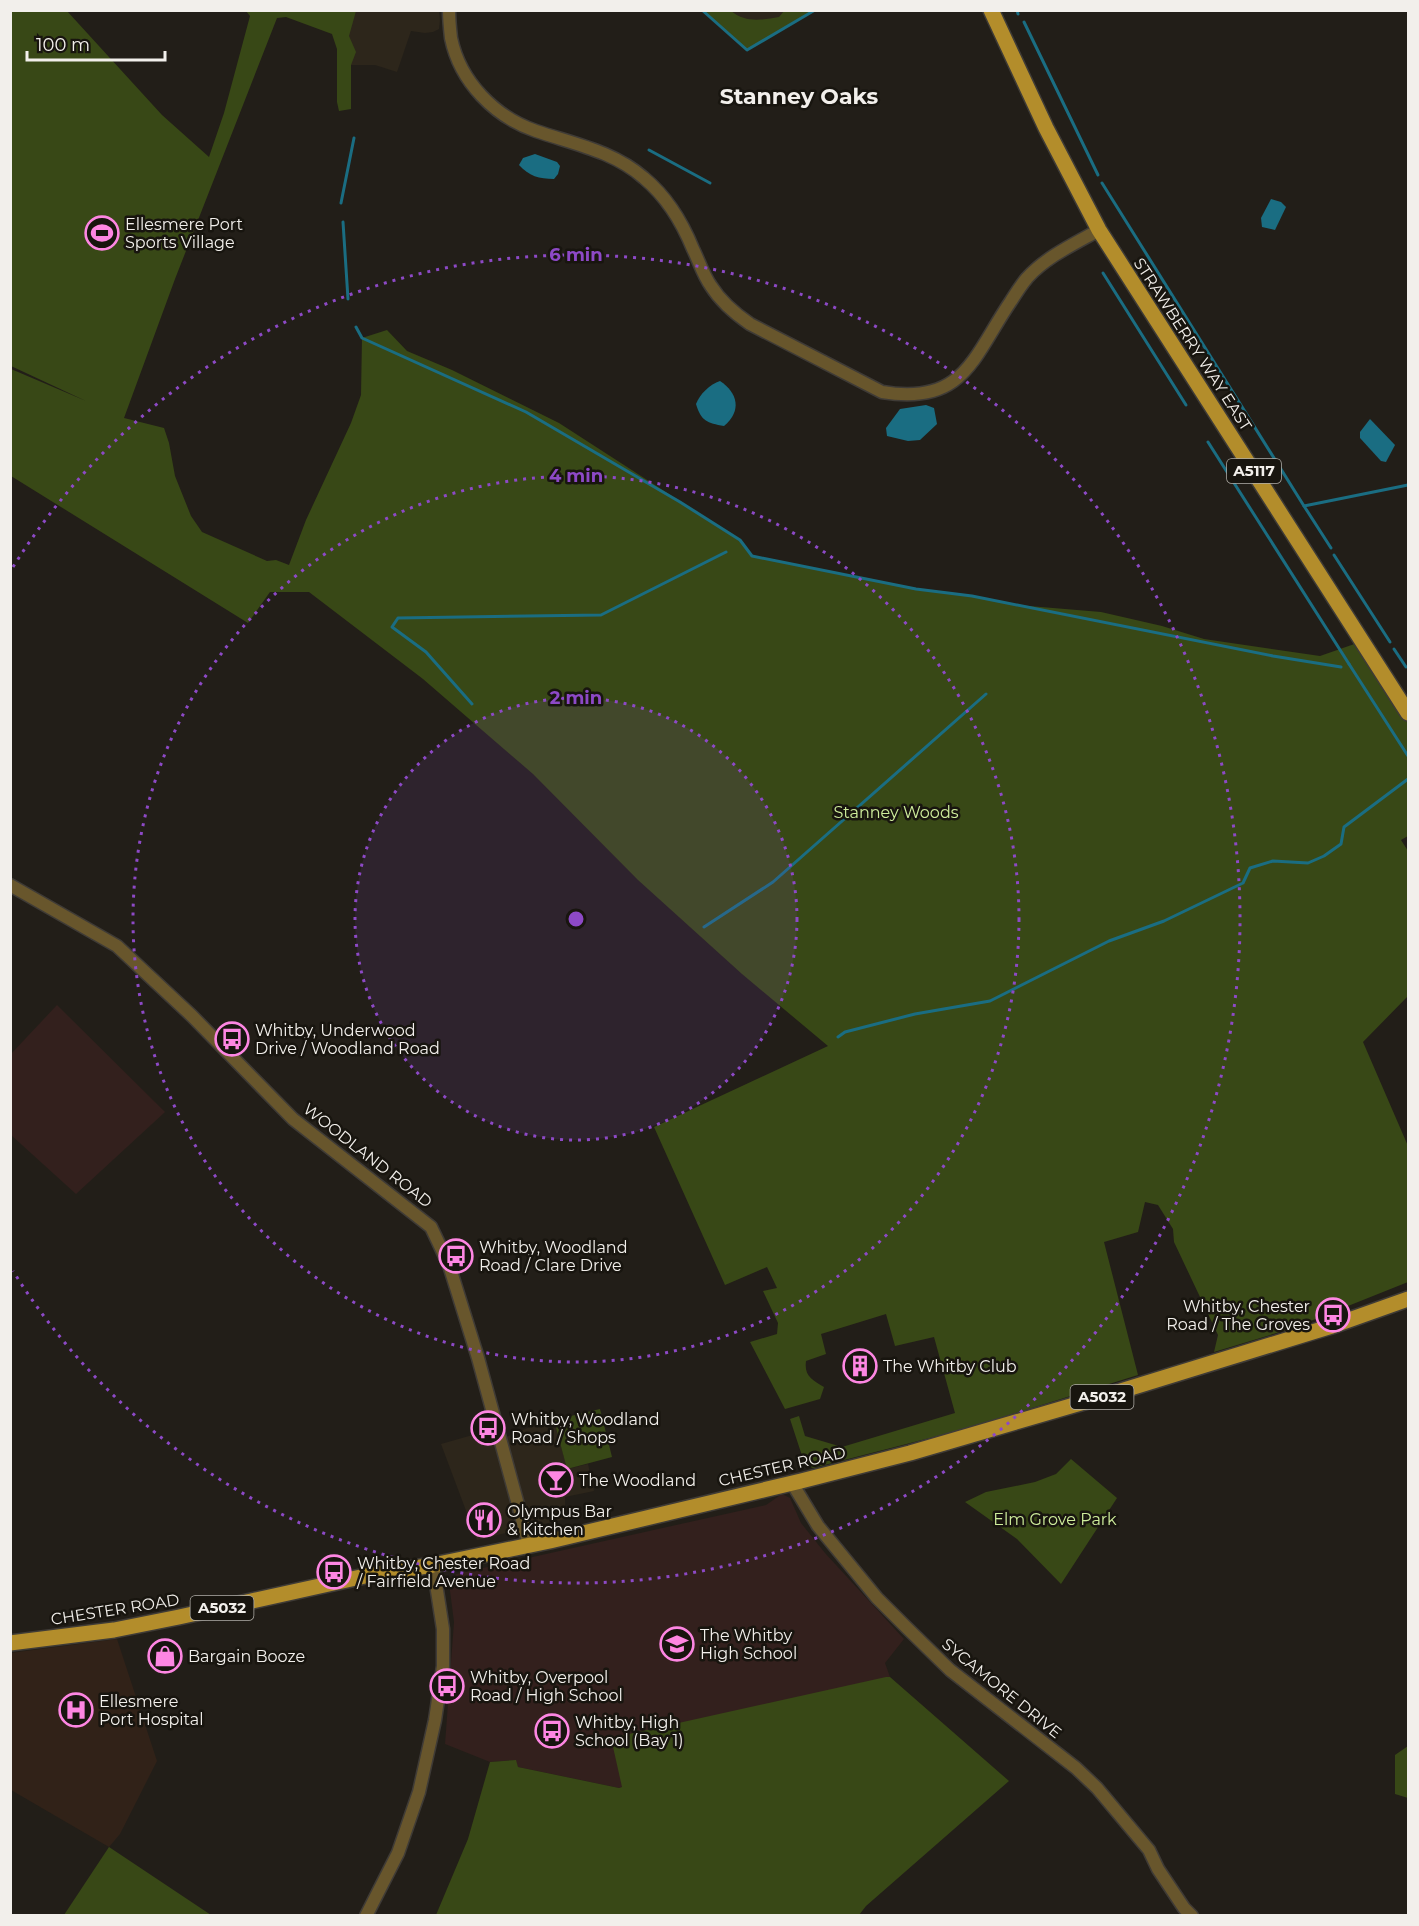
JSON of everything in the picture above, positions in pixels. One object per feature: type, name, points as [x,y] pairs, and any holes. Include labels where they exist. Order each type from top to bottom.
[{"type":"main road","name":"STRAWBERRY WAY EAST","points":[[991,10],[1046,128],[1099,230],[1408,713]]},
{"type":"main road","name":"CHESTER ROAD","points":[[10,1643],[107,1631],[365,1575],[433,1565],[529,1545],[910,1454],[1325,1328],[1408,1299]]},
{"type":"street","points":[[448,10],[451,39],[459,62],[469,80],[493,108],[512,121],[536,131],[617,158],[644,178],[675,213],[707,280],[734,313],[750,324],[882,392],[903,395],[920,394],[940,389],[954,382],[975,360],[1026,279],[1046,261],[1099,230]]},
{"type":"street","name":"WOODLAND ROAD","points":[[10,885],[117,946],[168,993],[293,1119],[419,1215],[431,1227],[449,1265],[475,1347],[529,1545]]},
{"type":"street","name":"SYCAMORE DRIVE","points":[[792,1483],[818,1526],[877,1598],[906,1627],[950,1670],[1076,1768],[1097,1788],[1149,1850],[1158,1869],[1192,1916]]},
{"type":"street","points":[[366,1916],[398,1853],[409,1823],[419,1792],[435,1720],[443,1666],[443,1629],[433,1565]]},
{"type":"shaded area","points":[[347,11],[439,11],[439,29],[425,33],[411,31],[397,72],[375,65],[340,65]]},
{"type":"shaded area","points":[[725,11],[802,11],[747,28]]},
{"type":"shaded area","points":[[57,1005],[165,1112],[76,1194],[11,1135],[11,1054]]},
{"type":"shaded area","points":[[554,1417],[567,1469],[588,1464],[594,1491],[565,1497],[565,1519],[477,1540],[441,1444],[504,1426],[506,1437]]},
{"type":"shaded area","name":"The Whitby High School","points":[[782,1494],[790,1498],[801,1523],[825,1553],[904,1639],[885,1663],[890,1677],[619,1788],[518,1767],[515,1760],[490,1762],[445,1744],[454,1622],[449,1583],[456,1574],[766,1505]]},
{"type":"shaded area","name":"Ellesmere Port Hospital","points":[[117,1639],[157,1761],[120,1834],[109,1847],[11,1790],[10,1653]]},
{"type":"green space","name":"Stanney Woods","points":[[11,11],[67,11],[162,115],[209,157],[224,113],[250,16],[246,11],[356,11],[349,36],[356,52],[351,65],[351,109],[339,111],[337,49],[332,34],[286,17],[277,18],[175,279],[124,418],[164,428],[175,476],[191,516],[202,532],[267,561],[276,560],[289,565],[306,520],[351,423],[361,395],[362,338],[387,330],[407,351],[452,370],[559,423],[740,540],[752,556],[916,589],[972,596],[1017,605],[1101,612],[1162,626],[1204,639],[1320,656],[1363,641],[1408,713],[1408,836],[1401,840],[1408,851],[1408,996],[1363,1042],[1408,1146],[1408,1282],[1293,1328],[1214,1352],[1218,1335],[1174,1242],[1173,1229],[1158,1205],[1145,1202],[1138,1232],[1104,1242],[1138,1375],[961,1430],[813,1468],[805,1465],[790,1419],[799,1416],[805,1436],[842,1447],[955,1413],[934,1337],[895,1346],[886,1314],[821,1334],[826,1354],[806,1361],[806,1370],[810,1377],[824,1387],[820,1399],[785,1409],[750,1342],[777,1334],[778,1323],[763,1291],[777,1288],[767,1267],[725,1285],[654,1127],[828,1046],[742,974],[638,880],[533,774],[423,679],[309,592],[270,592],[248,623],[11,476],[11,369],[86,401],[11,366]]},
{"type":"green space","points":[[702,11],[731,11],[754,20],[779,17],[784,11],[815,11],[747,50]]},
{"type":"green space","points":[[600,1409],[612,1457],[567,1469],[554,1420]]},
{"type":"green space","name":"Elm Grove Park","points":[[1071,1459],[1117,1498],[1061,1584],[1017,1539],[965,1502],[986,1492],[1035,1482],[1056,1474]]},
{"type":"green space","points":[[890,1677],[1009,1781],[866,1906],[859,1915],[436,1915],[468,1839],[490,1762],[516,1760],[518,1767],[619,1788],[622,1787],[611,1738]]},
{"type":"green space","points":[[1408,1746],[1408,1798],[1395,1794],[1395,1755]]},
{"type":"green space","points":[[109,1847],[211,1915],[64,1915]]},
{"type":"water","points":[[535,154],[557,162],[560,166],[554,179],[535,176],[519,165],[523,158]]},
{"type":"water","points":[[1271,199],[1281,202],[1286,207],[1275,230],[1262,227],[1261,218]]},
{"type":"water","points":[[720,381],[731,391],[736,402],[734,414],[724,426],[706,420],[700,414],[696,404],[706,390]]},
{"type":"water","points":[[926,405],[934,408],[937,424],[920,440],[908,441],[887,436],[886,428],[900,409]]},
{"type":"water","points":[[1370,419],[1395,445],[1386,462],[1381,461],[1360,438],[1360,432]]},
{"type":"waterway","points":[[702,10],[747,50],[815,10]]},
{"type":"waterway","points":[[1017,10],[1018,14]]},
{"type":"waterway","points":[[1024,22],[1098,175]]},
{"type":"waterway","points":[[341,203],[354,138]]},
{"type":"waterway","points":[[649,150],[710,183]]},
{"type":"waterway","points":[[1102,183],[1304,506]]},
{"type":"waterway","points":[[343,222],[348,299]]},
{"type":"waterway","points":[[1103,273],[1186,405]]},
{"type":"waterway","points":[[356,327],[362,338],[526,412],[680,502],[740,540],[752,556],[916,589],[972,596],[1273,656],[1341,667]]},
{"type":"waterway","points":[[1208,442],[1349,664]]},
{"type":"waterway","points":[[1331,548],[1304,506],[1408,485]]},
{"type":"waterway","points":[[472,704],[426,652],[392,627],[398,618],[601,615],[726,552]]},
{"type":"waterway","points":[[1334,555],[1390,642]]},
{"type":"waterway","points":[[1394,649],[1406,667]]},
{"type":"waterway","points":[[1349,664],[1408,756]]},
{"type":"waterway","points":[[704,927],[773,882],[986,694]]},
{"type":"waterway","points":[[838,1037],[845,1032],[915,1014],[990,1001],[1109,941],[1164,921],[1243,883],[1250,868],[1273,861],[1308,863],[1324,856],[1341,844],[1344,827],[1408,779]]},
{"type":"place","name":"Ellesmere Port Sports Village","points":[[102,233]]},
{"type":"place","name":"Whitby, Underwood Drive / Woodland Road","points":[[232,1039]]},
{"type":"place","name":"Whitby, Woodland Road / Clare Drive","points":[[456,1256]]},
{"type":"place","name":"Whitby, Chester Road / The Groves","points":[[1333,1315]]},
{"type":"place","name":"The Whitby Club","points":[[860,1366]]},
{"type":"place","name":"Whitby, Woodland Road / Shops","points":[[488,1428]]},
{"type":"place","name":"The Woodland","points":[[556,1480]]},
{"type":"place","name":"Olympus Bar & Kitchen","points":[[484,1520]]},
{"type":"place","name":"Whitby, Chester Road / Fairfield Avenue","points":[[334,1572]]},
{"type":"place","name":"The Whitby High School","points":[[677,1644]]},
{"type":"place","name":"Bargain Booze","points":[[165,1656]]},
{"type":"place","name":"Whitby, Overpool Road / High School","points":[[447,1686]]},
{"type":"place","name":"Ellesmere Port Hospital","points":[[76,1710]]},
{"type":"place","name":"Whitby, High School (Bay 1)","points":[[552,1731]]},
{"type":"district","name":"Stanney Oaks","points":[[799,96]]}]
